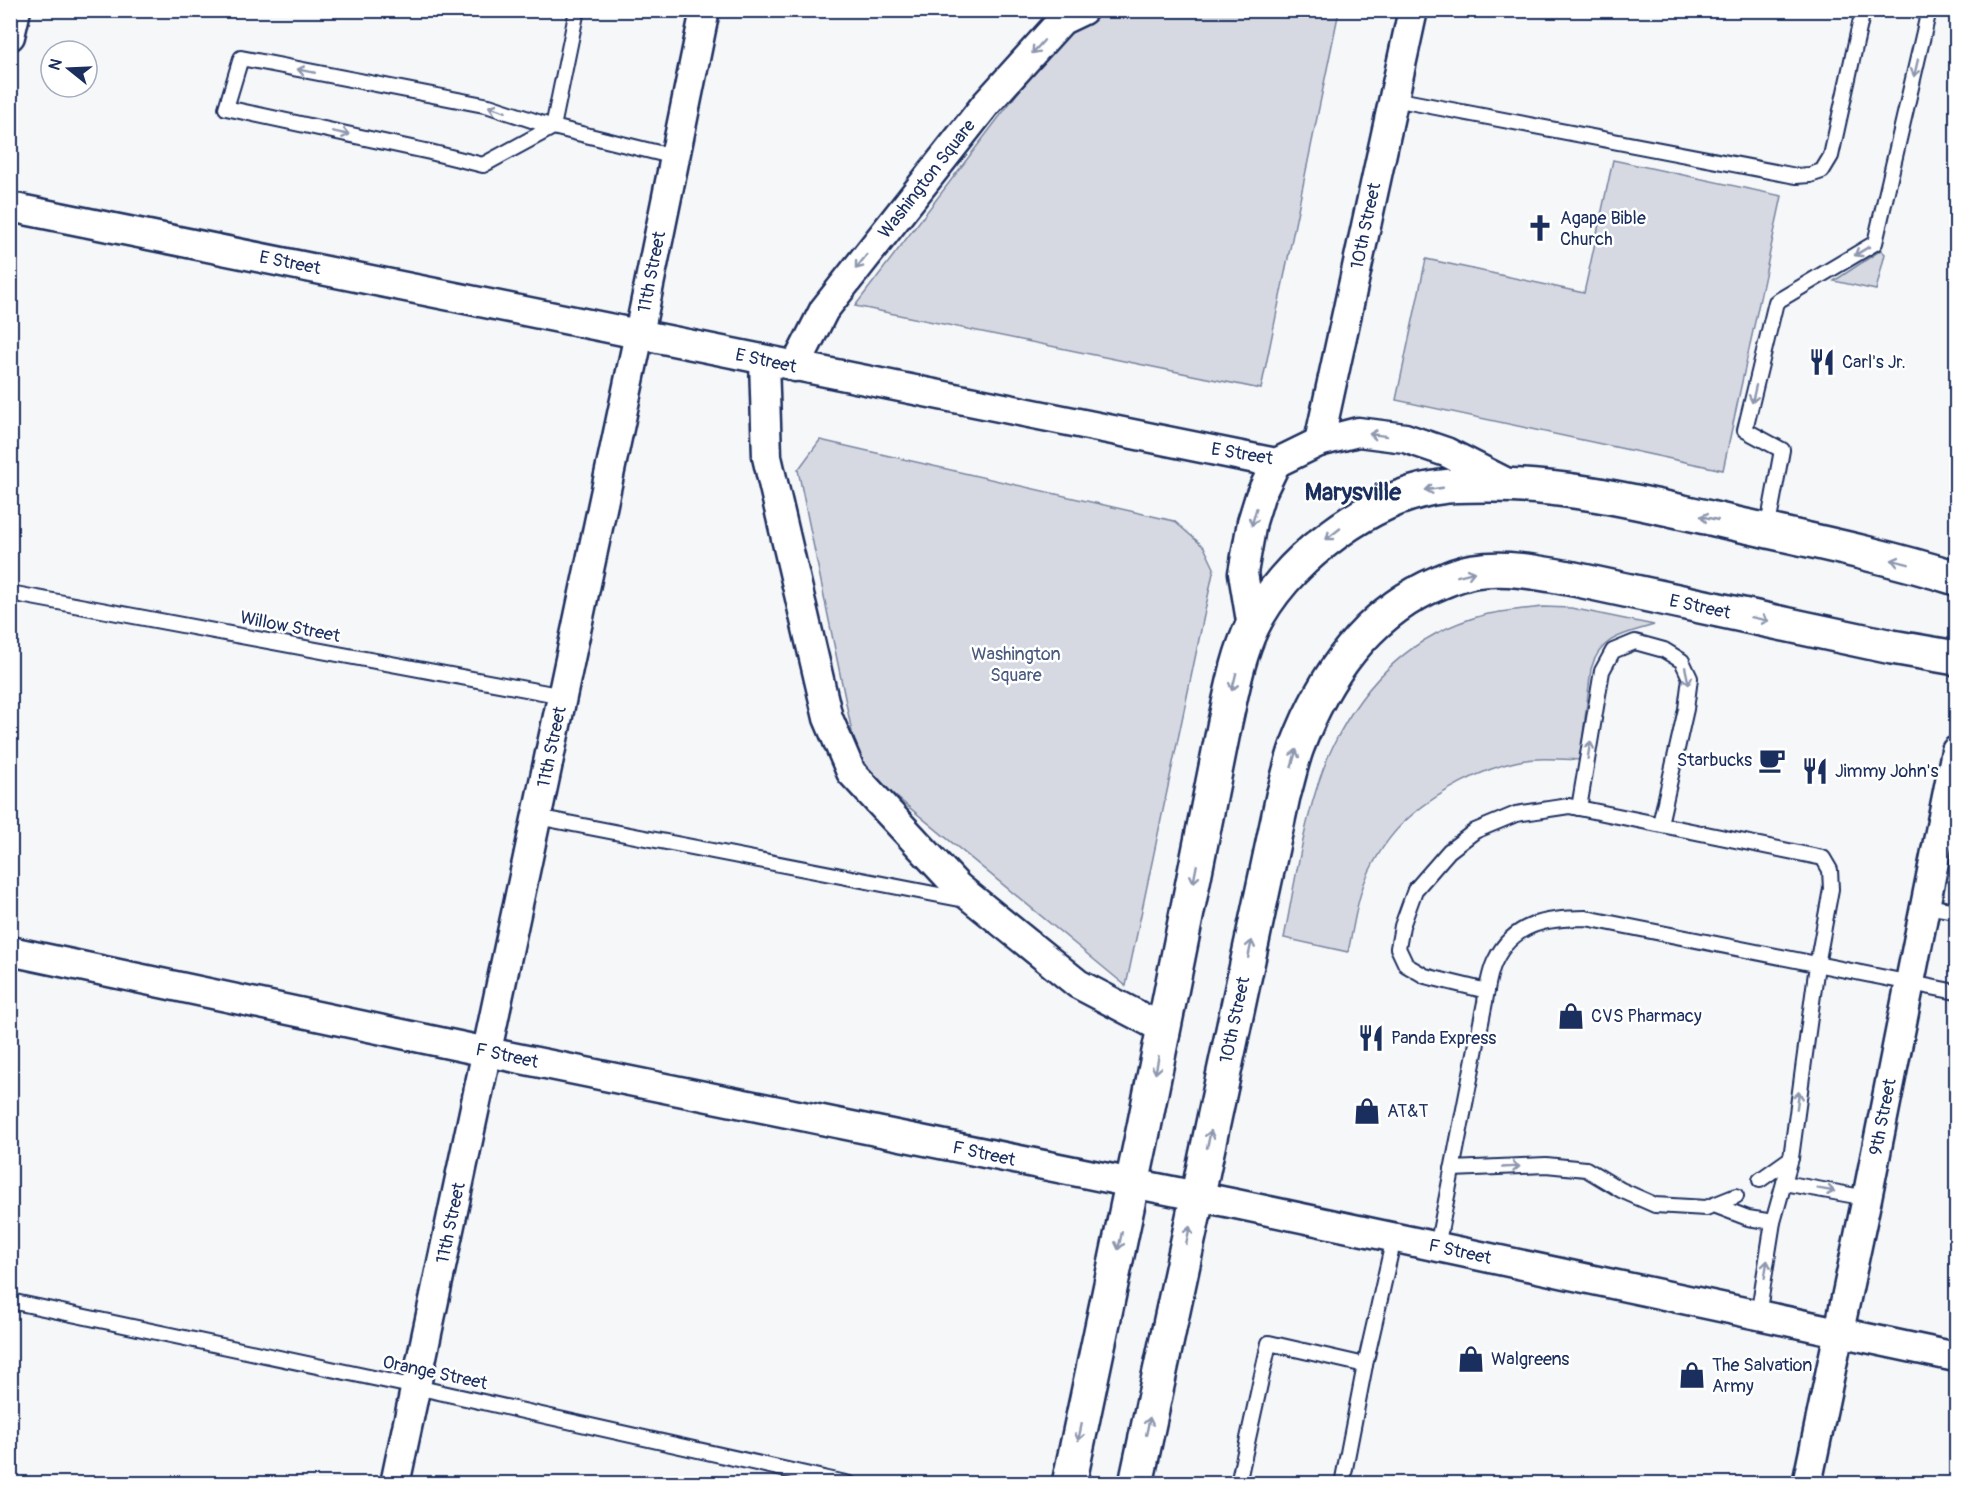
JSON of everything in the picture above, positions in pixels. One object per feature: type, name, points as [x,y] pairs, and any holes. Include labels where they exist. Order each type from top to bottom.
[{"type":"highway","name":"E Street","points":[[1252,627],[1275,591],[1309,554],[1343,527],[1383,504],[1425,489],[1464,484],[1511,484],[1592,493],[1907,563],[1956,578]]},
{"type":"highway","name":"E Street","points":[[1412,596],[1447,579],[1474,571],[1502,569],[1529,571],[1892,647],[1956,658]]},
{"type":"highway","name":"10th Street","points":[[1136,1484],[1283,796],[1297,748],[1329,679],[1351,647],[1381,617],[1412,596]]},
{"type":"highway","points":[[1069,1484],[1164,1029],[1225,722],[1238,669],[1252,627]]},
{"type":"street","points":[[10,36],[16,10]]},
{"type":"street","name":"11th Street","points":[[395,1484],[639,334],[705,10]]},
{"type":"street","name":"Washington Square","points":[[795,367],[824,310],[986,104],[1062,20],[1083,10]]},
{"type":"street","name":"10th Street","points":[[1319,441],[1413,10]]},
{"type":"street","name":"E Street","points":[[10,207],[1276,463],[1319,441],[1358,432],[1405,438],[1446,452],[1511,484]]},
{"type":"street","points":[[764,361],[767,457],[828,718],[850,772],[958,887],[1078,984],[1164,1029]]},
{"type":"street","points":[[1252,627],[1243,573],[1252,522],[1260,496],[1276,463]]},
{"type":"street","name":"9th Street","points":[[1807,1484],[1867,1198],[1956,751]]},
{"type":"street","name":"F Street","points":[[10,951],[487,1052],[1196,1196],[1956,1357]]},
{"type":"lane","points":[[577,10],[553,127],[483,165],[226,108],[241,58],[489,106],[553,127],[675,157]]},
{"type":"lane","points":[[1394,99],[1796,176],[1810,175],[1822,171],[1831,156],[1863,10]]},
{"type":"lane","points":[[1766,531],[1782,450],[1745,430],[1776,302],[1875,243],[1929,10]]},
{"type":"lane","name":"Willow Street","points":[[10,593],[562,696]]},
{"type":"lane","points":[[1579,808],[1602,671],[1613,651],[1635,642],[1664,650],[1682,661],[1690,678],[1686,709],[1660,824]]},
{"type":"lane","points":[[1487,991],[1425,976],[1406,965],[1398,948],[1402,927],[1415,890],[1449,851],[1476,831],[1516,814],[1569,806],[1823,858],[1830,870],[1831,889],[1817,965],[1791,1158],[1773,1222],[1758,1316]]},
{"type":"lane","points":[[537,817],[978,903]]},
{"type":"lane","points":[[1926,906],[1956,911]]},
{"type":"lane","points":[[1437,1247],[1487,991],[1495,962],[1510,939],[1532,924],[1561,918],[1586,918],[1956,992]]},
{"type":"lane","points":[[1760,1180],[1791,1158]]},
{"type":"lane","points":[[1452,1169],[1546,1165],[1586,1170],[1621,1190],[1655,1205],[1706,1208],[1736,1196]]},
{"type":"lane","points":[[1784,1183],[1867,1198]]},
{"type":"lane","points":[[1714,1205],[1748,1218],[1773,1222]]},
{"type":"lane","points":[[1342,1484],[1365,1365],[1394,1238]]},
{"type":"lane","name":"Orange Street","points":[[10,1301],[416,1387],[822,1480],[850,1484]]},
{"type":"lane","points":[[1238,1484],[1269,1343],[1365,1365]]},
{"type":"lane","points":[[656,1484],[666,1483]]},
{"type":"green space","points":[[1132,10],[1339,11],[1261,389],[855,306],[1071,23]]},
{"type":"green space","points":[[1613,160],[1782,196],[1723,470],[1396,400],[1426,259],[1584,293]]},
{"type":"green space","points":[[1881,250],[1885,254],[1876,290],[1834,281]]},
{"type":"green space","name":"Washington Square","points":[[820,440],[1174,521],[1204,547],[1214,568],[1126,986],[859,766],[798,470]]},
{"type":"green space","points":[[1543,607],[1571,608],[1654,625],[1615,638],[1601,649],[1595,658],[1591,669],[1580,760],[1531,759],[1502,765],[1461,782],[1413,814],[1388,841],[1369,872],[1359,901],[1348,952],[1284,938],[1303,839],[1316,789],[1334,744],[1346,721],[1361,700],[1394,663],[1435,634],[1484,615]]},
{"type":"place","name":"Agape Bible Church","points":[[1540,228]]},
{"type":"place","name":"Carl's Jr.","points":[[1822,362]]},
{"type":"place","name":"Starbucks","points":[[1772,760]]},
{"type":"place","name":"Jimmy John's","points":[[1815,771]]},
{"type":"place","name":"CVS Pharmacy","points":[[1571,1016]]},
{"type":"place","name":"Panda Express","points":[[1371,1038]]},
{"type":"place","name":"AT&T","points":[[1367,1111]]},
{"type":"place","name":"Walgreens","points":[[1471,1359]]},
{"type":"place","name":"The Salvation Army","points":[[1692,1375]]},
{"type":"district","name":"Marysville","points":[[1353,492]]}]
